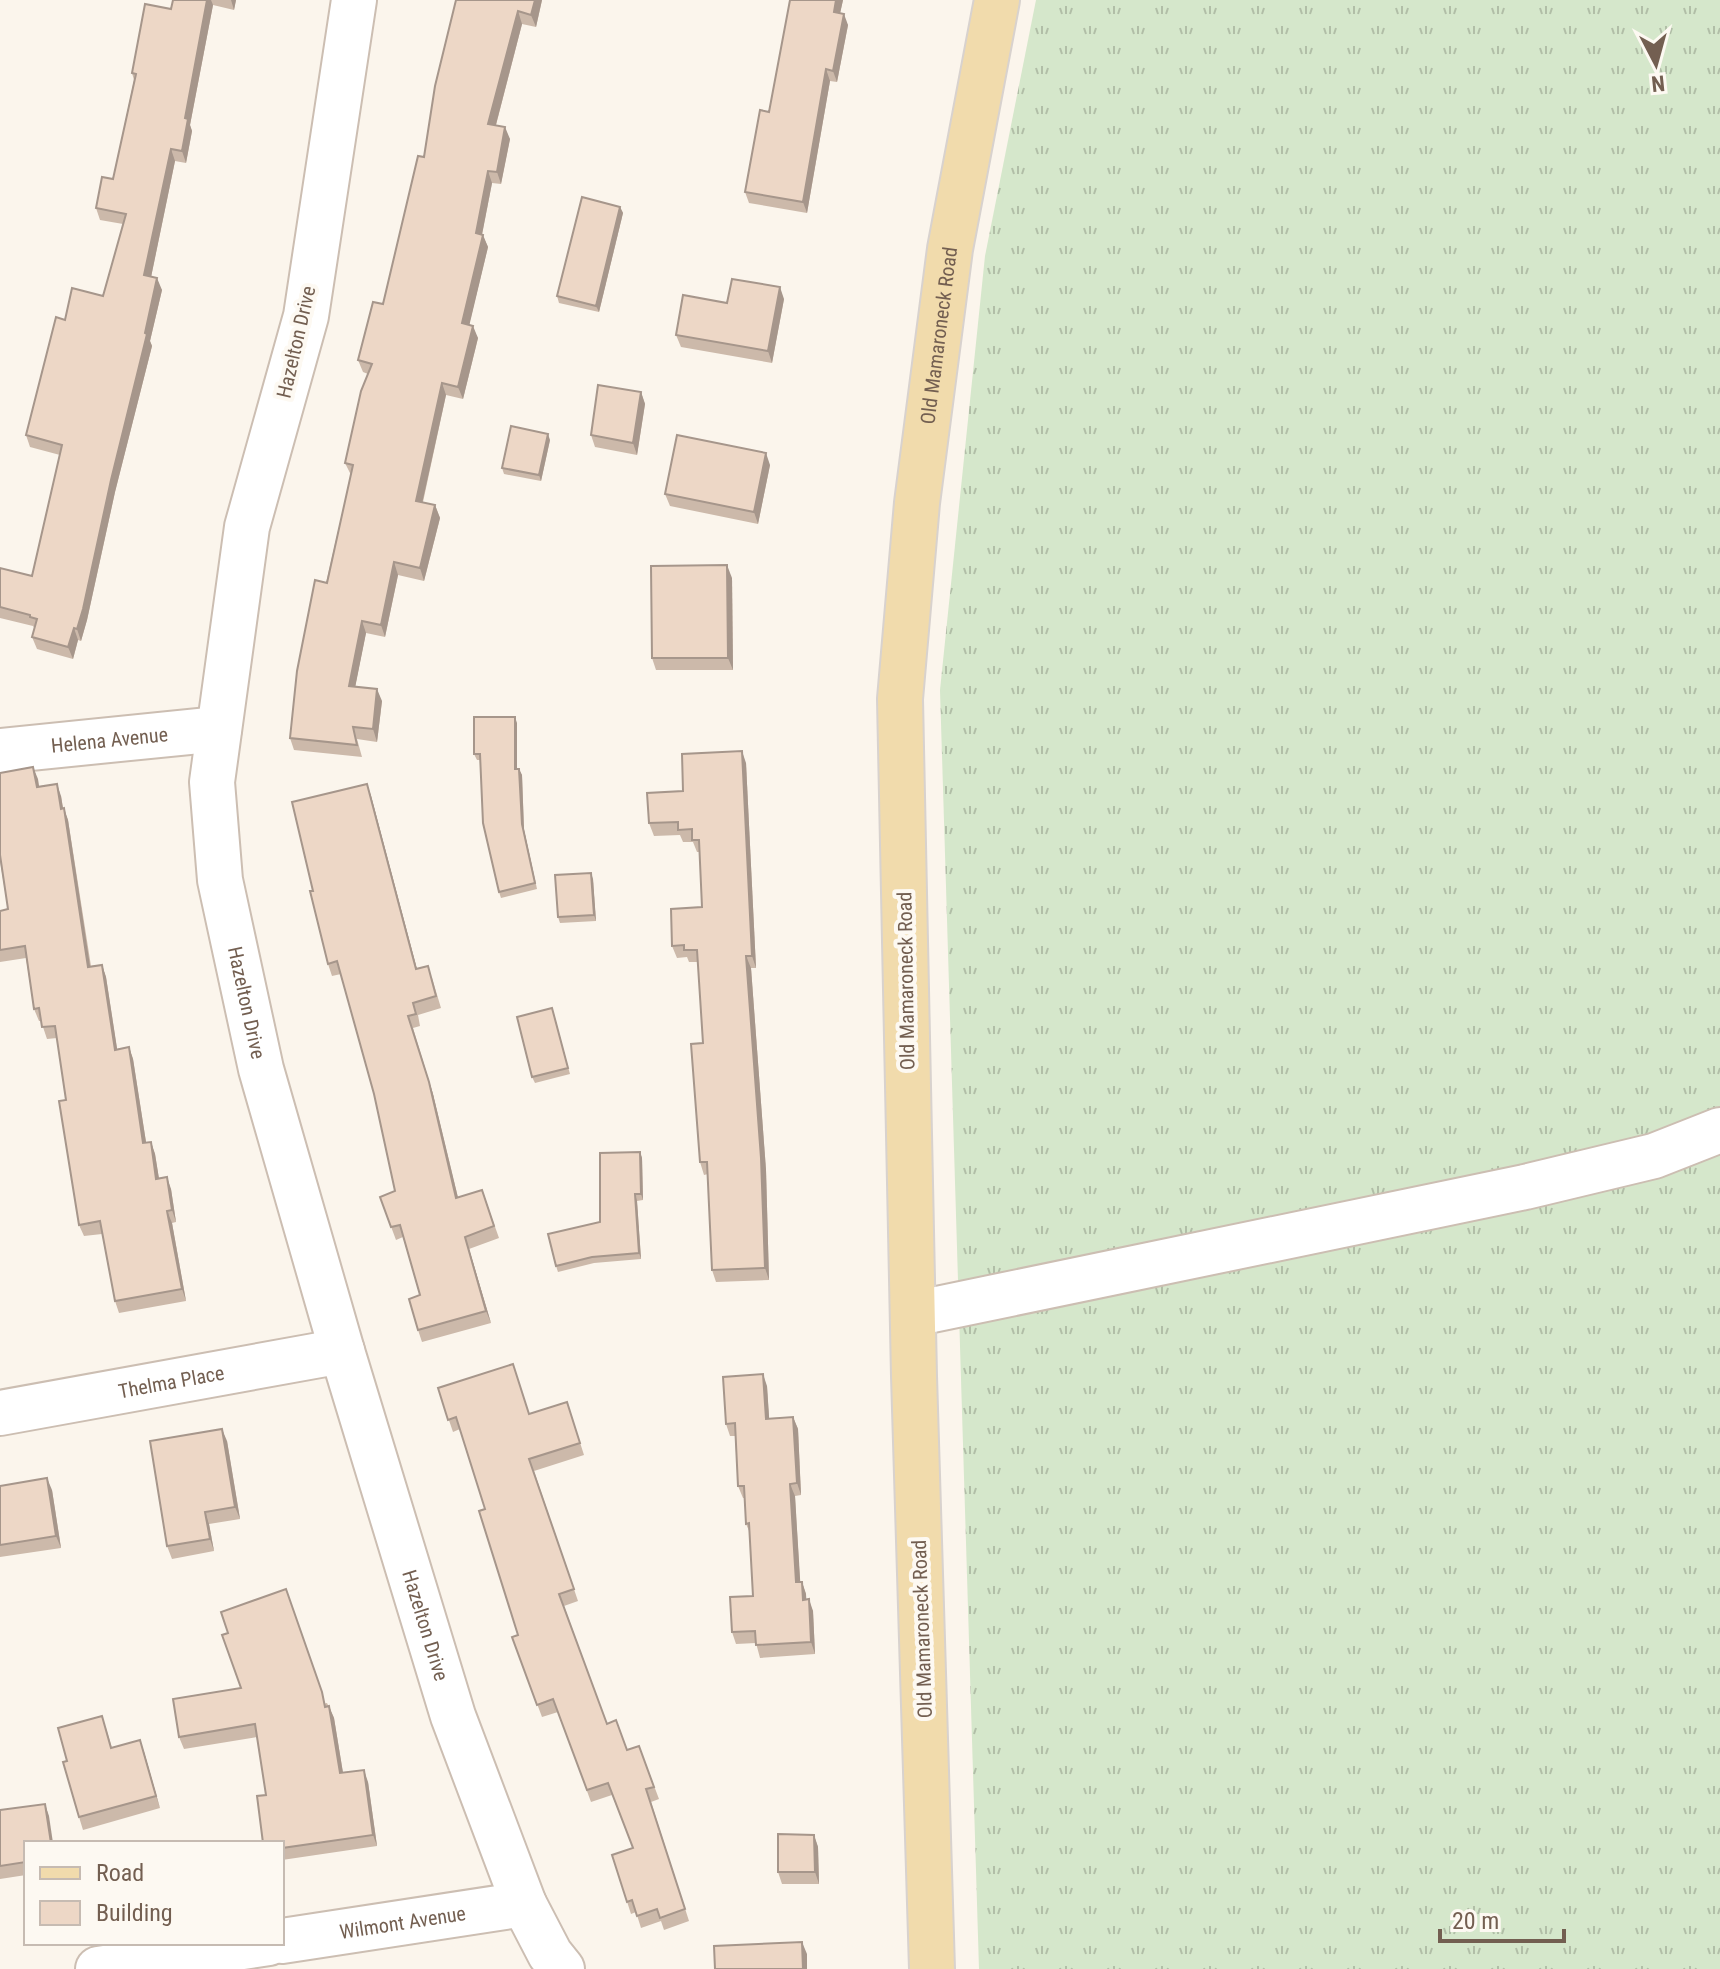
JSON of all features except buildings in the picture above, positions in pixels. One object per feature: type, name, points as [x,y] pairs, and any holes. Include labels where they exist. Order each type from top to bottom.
[{"type":"main road","name":"Old Mamaroneck Road","points":[[932,1969],[913,1314],[900,699],[917,503],[950,249],[997,0]]},
{"type":"street","name":"Hazelton Drive","points":[[354,0],[306,316],[247,527],[212,782],[220,880],[261,1069],[342,1351],[453,1716],[524,1904],[550,1954],[562,1969]]},
{"type":"street","name":"Helena Avenue","points":[[0,751],[219,729]]},
{"type":"street","points":[[913,1314],[1525,1187],[1654,1156],[1720,1130]]},
{"type":"street","name":"Thelma Place","points":[[0,1413],[342,1351]]},
{"type":"street","name":"Wilmont Avenue","points":[[284,1941],[524,1904]]},
{"type":"street","points":[[98,1969],[256,1945]]},
{"type":"green space","points":[[1036,0],[1720,0],[1720,1969],[979,1969],[940,690],[985,256]]}]
